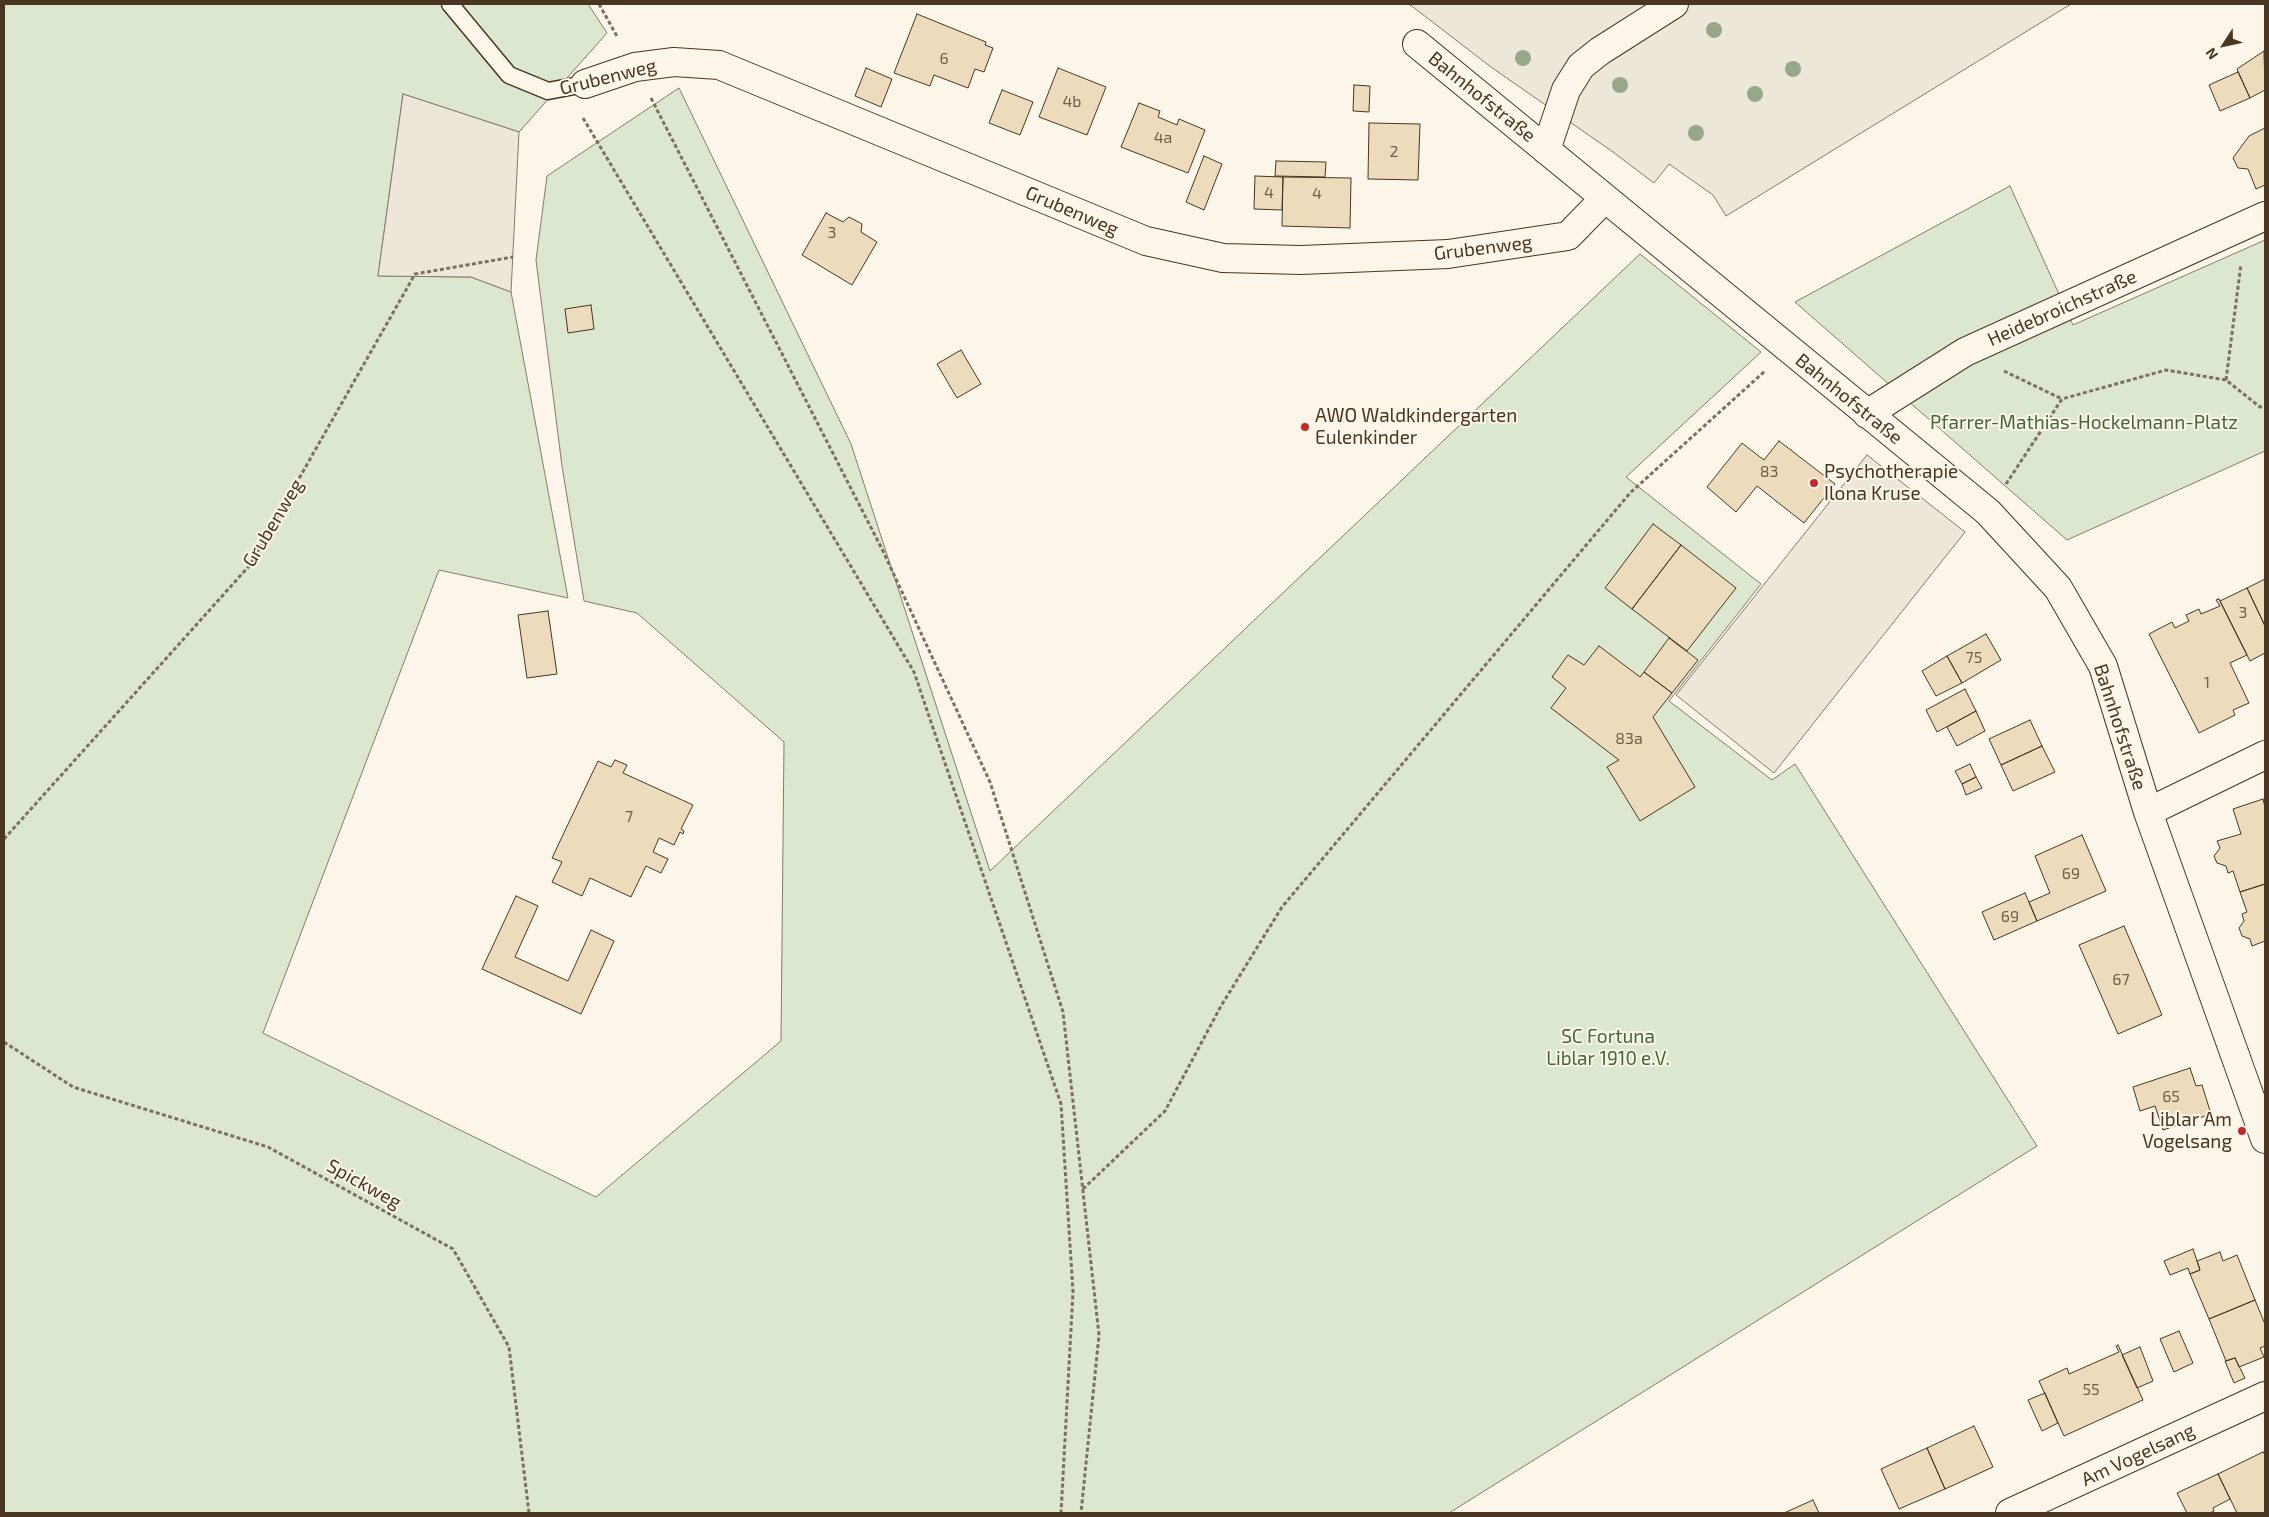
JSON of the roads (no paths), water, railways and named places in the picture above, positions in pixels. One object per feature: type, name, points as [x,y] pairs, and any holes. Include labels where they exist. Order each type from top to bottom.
[{"type":"street","name":"Bahnhofstraße","points":[[1546,150],[1566,90],[1581,66],[1600,51],[1674,4]]},
{"type":"street","name":"Bahnhofstraße","points":[[1417,44],[1988,512],[2058,588],[2103,666],[2148,812],[2265,1138]]},
{"type":"street","name":"Grubenweg","points":[[575,86],[635,66],[674,62],[719,65],[1146,242],[1223,258],[1301,260],[1448,254],[1568,236],[1604,199]]},
{"type":"street","name":"Heidebroichstraße","points":[[1867,414],[1965,352],[2256,220]]},
{"type":"street","points":[[2148,812],[2265,755]]},
{"type":"street","name":"Am Vogelsang","points":[[2010,1513],[2265,1396]]},
{"type":"lane","name":"Grubenweg","points":[[450,4],[509,75],[548,92],[575,86]]},
{"type":"place","name":"AWO Waldkindergarten Eulenkinder","points":[[1305,427]]},
{"type":"place","name":"Psychotherapie Ilona Kruse","points":[[1814,483]]},
{"type":"place","name":"Liblar Am Vogelsang","points":[[2242,1131]]},
{"type":"park label","name":"Pfarrer-Mathias-Hockelmann-Platz","points":[[2084,423]]},
{"type":"park label","name":"SC Fortuna Liblar 1910 e.V.","points":[[1608,1048]]}]
